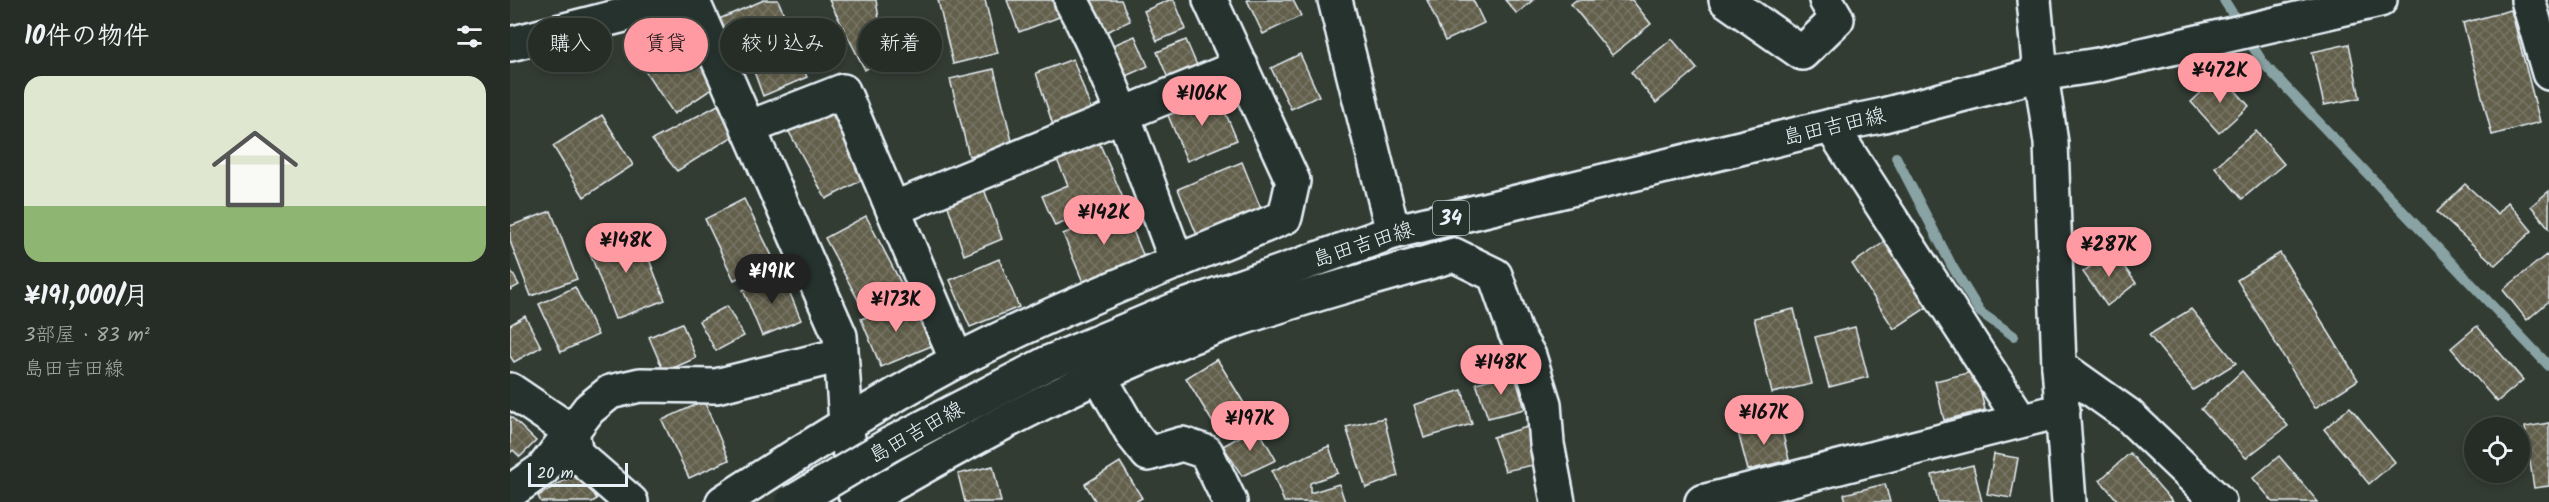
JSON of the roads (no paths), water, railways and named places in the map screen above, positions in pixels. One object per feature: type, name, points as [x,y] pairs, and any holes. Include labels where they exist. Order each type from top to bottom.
[{"type":"street","points":[[510,44],[683,0]]},
{"type":"street","points":[[692,0],[840,336],[846,423],[856,502]]},
{"type":"street","points":[[1071,0],[1083,23],[1121,115],[1177,262]]},
{"type":"street","points":[[723,502],[846,423],[957,361],[1067,309],[1285,217],[1293,181],[1210,0]]},
{"type":"street","points":[[1335,0],[1392,232]]},
{"type":"street","points":[[1726,0],[1802,53],[1837,19],[1826,0]]},
{"type":"street","points":[[2034,0],[2051,143],[2059,366],[2069,502]]},
{"type":"street","name":"島田吉田線","points":[[793,502],[889,445],[1059,359],[1177,309],[1392,232],[1880,116],[2041,74],[2098,65],[2380,0]]},
{"type":"street","points":[[2528,0],[2549,73]]},
{"type":"street","points":[[892,209],[1241,66]]},
{"type":"street","points":[[748,128],[843,91],[957,361]]},
{"type":"street","points":[[1831,126],[2020,419]]},
{"type":"street","points":[[862,502],[1041,403],[1099,376],[1233,321],[1454,255],[1495,275],[1515,332],[1529,356],[1544,404],[1547,444],[1558,502]]},
{"type":"street","points":[[510,492],[543,469],[589,408],[610,392],[640,385],[716,386],[841,355]]},
{"type":"street","points":[[2059,366],[2128,415],[2219,502]]},
{"type":"street","points":[[1099,376],[1133,435],[1148,454],[1182,444],[1206,452],[1230,502]]},
{"type":"street","points":[[510,390],[572,432],[576,454],[631,502]]},
{"type":"street","points":[[1702,502],[2062,410]]},
{"type":"waterway","points":[[2224,0],[2263,63],[2549,366]]},
{"type":"waterway","points":[[1896,157],[1952,266],[1980,312],[2014,336]]}]
